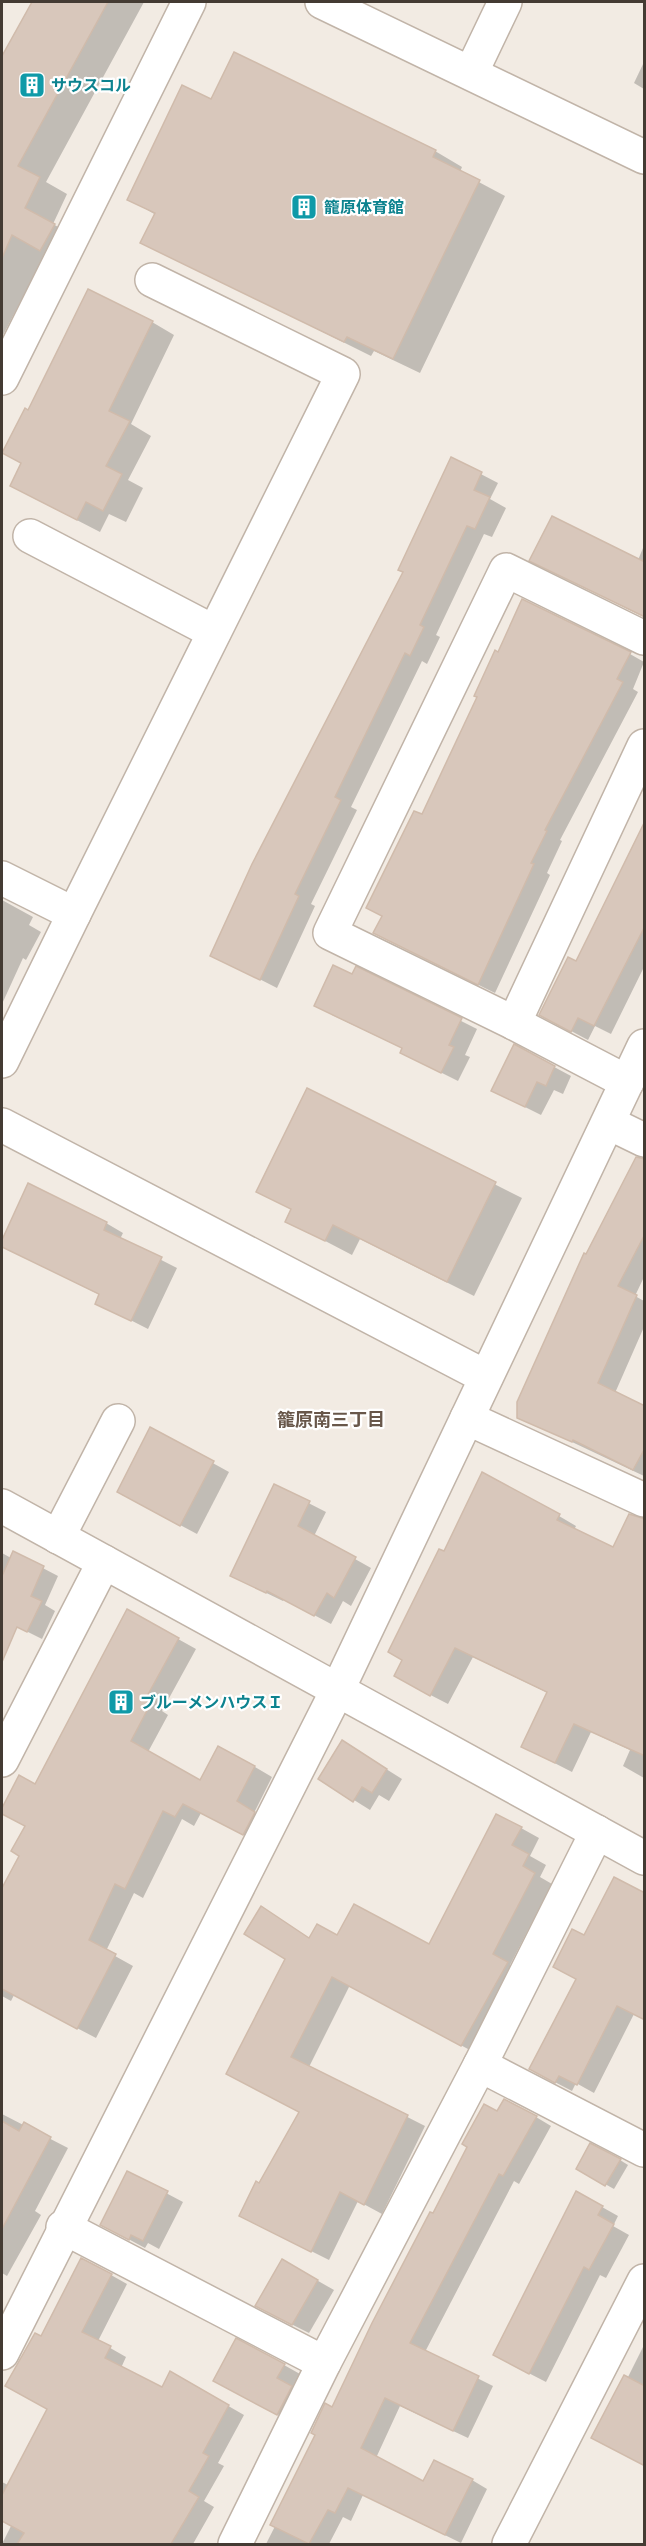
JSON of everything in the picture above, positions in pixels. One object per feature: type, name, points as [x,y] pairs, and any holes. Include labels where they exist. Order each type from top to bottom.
[{"type":"street","points":[[2,378],[189,2]]},
{"type":"street","points":[[322,2],[645,157]]},
{"type":"street","points":[[471,73],[506,2]]},
{"type":"street","points":[[2,1060],[343,374],[152,280]]},
{"type":"street","points":[[30,536],[214,632]]},
{"type":"street","points":[[627,1082],[514,1023],[330,933],[506,570],[645,638]]},
{"type":"street","points":[[514,1023],[645,746]]},
{"type":"street","points":[[2,878],[74,914]]},
{"type":"street","points":[[2,2353],[63,2227],[338,1689],[645,1046]]},
{"type":"street","points":[[609,1123],[645,1140]]},
{"type":"street","points":[[2,1125],[486,1377]]},
{"type":"street","points":[[467,1418],[645,1500]]},
{"type":"street","points":[[58,1537],[118,1420]]},
{"type":"street","points":[[2,1506],[645,1858]]},
{"type":"street","points":[[2,1760],[104,1562]]},
{"type":"street","points":[[238,2544],[324,2362],[480,2065],[597,1832]]},
{"type":"street","points":[[480,2065],[645,2150]]},
{"type":"street","points":[[63,2227],[324,2362]]},
{"type":"street","points":[[509,2544],[645,2281]]},
{"type":"building","name":"サウスコル","points":[[32,2],[108,2],[18,166],[40,177],[25,208],[55,224],[40,251],[12,235],[2,258],[2,56]]},
{"type":"building","name":"籠原体育館","points":[[234,52],[436,150],[433,157],[480,180],[393,359],[347,337],[344,342],[140,243],[155,213],[127,200],[182,85],[211,99]]},
{"type":"building","points":[[88,289],[153,321],[109,411],[130,421],[106,466],[122,474],[103,511],[86,502],[77,520],[10,486],[21,463],[2,453],[25,408],[28,410]]},
{"type":"building","points":[[451,457],[482,472],[474,490],[490,497],[475,529],[467,526],[420,625],[424,627],[410,656],[405,653],[335,797],[341,800],[295,894],[299,896],[260,980],[210,956],[252,864],[403,572],[398,570]]},
{"type":"building","points":[[552,516],[645,562],[645,617],[529,561]]},
{"type":"building","points":[[522,599],[631,652],[617,679],[623,682],[545,830],[547,831],[531,863],[534,864],[478,985],[373,933],[382,916],[366,908],[414,811],[422,814],[477,697],[474,696],[495,650],[498,652]]},
{"type":"building","points":[[645,821],[645,926],[594,1026],[578,1018],[571,1032],[539,1015],[568,957],[576,961]]},
{"type":"building","points":[[333,965],[352,974],[356,966],[462,1018],[449,1045],[454,1047],[441,1073],[400,1053],[402,1048],[314,1006]]},
{"type":"building","points":[[514,1044],[555,1066],[546,1086],[537,1082],[525,1107],[491,1091]]},
{"type":"building","points":[[307,1088],[496,1182],[447,1282],[333,1225],[325,1241],[285,1222],[291,1209],[256,1192]]},
{"type":"building","points":[[636,1157],[645,1159],[645,1234],[618,1286],[637,1295],[598,1383],[645,1406],[645,1448],[633,1470],[573,1440],[572,1442],[517,1418],[517,1402],[584,1253],[586,1254]]},
{"type":"building","points":[[28,1183],[107,1222],[104,1230],[162,1257],[131,1321],[95,1304],[99,1294],[2,1247],[2,1240]]},
{"type":"building","points":[[150,1427],[214,1461],[180,1526],[117,1492]]},
{"type":"building","points":[[482,1472],[560,1514],[557,1520],[613,1547],[629,1514],[645,1519],[645,1756],[574,1724],[555,1763],[521,1747],[547,1692],[455,1648],[430,1696],[394,1676],[402,1660],[388,1652],[439,1549],[444,1551]]},
{"type":"building","points":[[274,1484],[310,1501],[298,1526],[356,1557],[334,1598],[327,1593],[314,1616],[267,1591],[266,1593],[230,1576]]},
{"type":"building","points":[[13,1551],[44,1566],[31,1596],[42,1601],[27,1632],[17,1627],[2,1662],[2,1576]]},
{"type":"building","points":[[127,1609],[179,1638],[145,1700],[151,1703],[131,1741],[200,1780],[218,1746],[255,1766],[237,1801],[255,1812],[243,1835],[183,1804],[175,1817],[163,1811],[125,1889],[115,1884],[89,1940],[116,1954],[77,2029],[2,1989],[2,1888],[19,1856],[11,1851],[25,1826],[2,1814],[2,1808],[19,1775],[35,1784]]},
{"type":"building","points":[[342,1740],[387,1769],[372,1793],[362,1787],[353,1802],[318,1779]]},
{"type":"building","points":[[496,1814],[522,1827],[512,1845],[529,1854],[523,1866],[535,1873],[493,1954],[508,1962],[461,2046],[332,1977],[291,2057],[408,2115],[364,2205],[340,2192],[311,2252],[239,2216],[256,2181],[259,2183],[299,2112],[226,2074],[285,1959],[244,1934],[261,1906],[309,1938],[317,1924],[337,1935],[354,1904],[429,1944]]},
{"type":"building","points":[[614,1877],[645,1893],[645,2020],[617,2006],[577,2085],[559,2076],[555,2083],[529,2069],[576,1979],[553,1967],[572,1929],[584,1935]]},
{"type":"building","points":[[504,2099],[537,2116],[503,2176],[499,2174],[410,2343],[479,2376],[453,2431],[385,2398],[361,2448],[423,2481],[434,2460],[473,2479],[445,2535],[348,2488],[335,2513],[328,2510],[309,2544],[270,2525],[315,2435],[311,2433],[325,2403],[332,2407],[372,2323],[467,2147],[462,2144],[484,2104],[497,2111]]},
{"type":"building","points":[[2,2121],[19,2131],[24,2122],[51,2137],[2,2229]]},
{"type":"building","points":[[590,2143],[621,2159],[605,2186],[576,2169]]},
{"type":"building","points":[[127,2171],[168,2191],[143,2241],[131,2235],[129,2240],[100,2225]]},
{"type":"building","points":[[576,2191],[603,2206],[598,2215],[614,2224],[589,2270],[584,2267],[529,2374],[493,2355]]},
{"type":"building","points":[[81,2258],[112,2274],[82,2332],[111,2346],[105,2358],[162,2387],[170,2371],[229,2405],[203,2453],[209,2456],[189,2491],[199,2497],[171,2544],[17,2544],[24,2533],[2,2521],[2,2495],[47,2409],[5,2386],[35,2333],[41,2336]]},
{"type":"building","points":[[282,2259],[318,2280],[292,2325],[255,2306]]},
{"type":"building","points":[[236,2338],[285,2364],[277,2378],[292,2386],[277,2415],[213,2381]]},
{"type":"building","points":[[624,2375],[645,2386],[645,2466],[591,2438]]},
{"type":"place","name":"サウスコル","points":[[32,85]]},
{"type":"place","name":"籠原体育館","points":[[304,207]]},
{"type":"place","name":"ブルーメンハウスＩ","points":[[121,1702]]},
{"type":"district","name":"籠原南三丁目","points":[[331,1420]]}]
